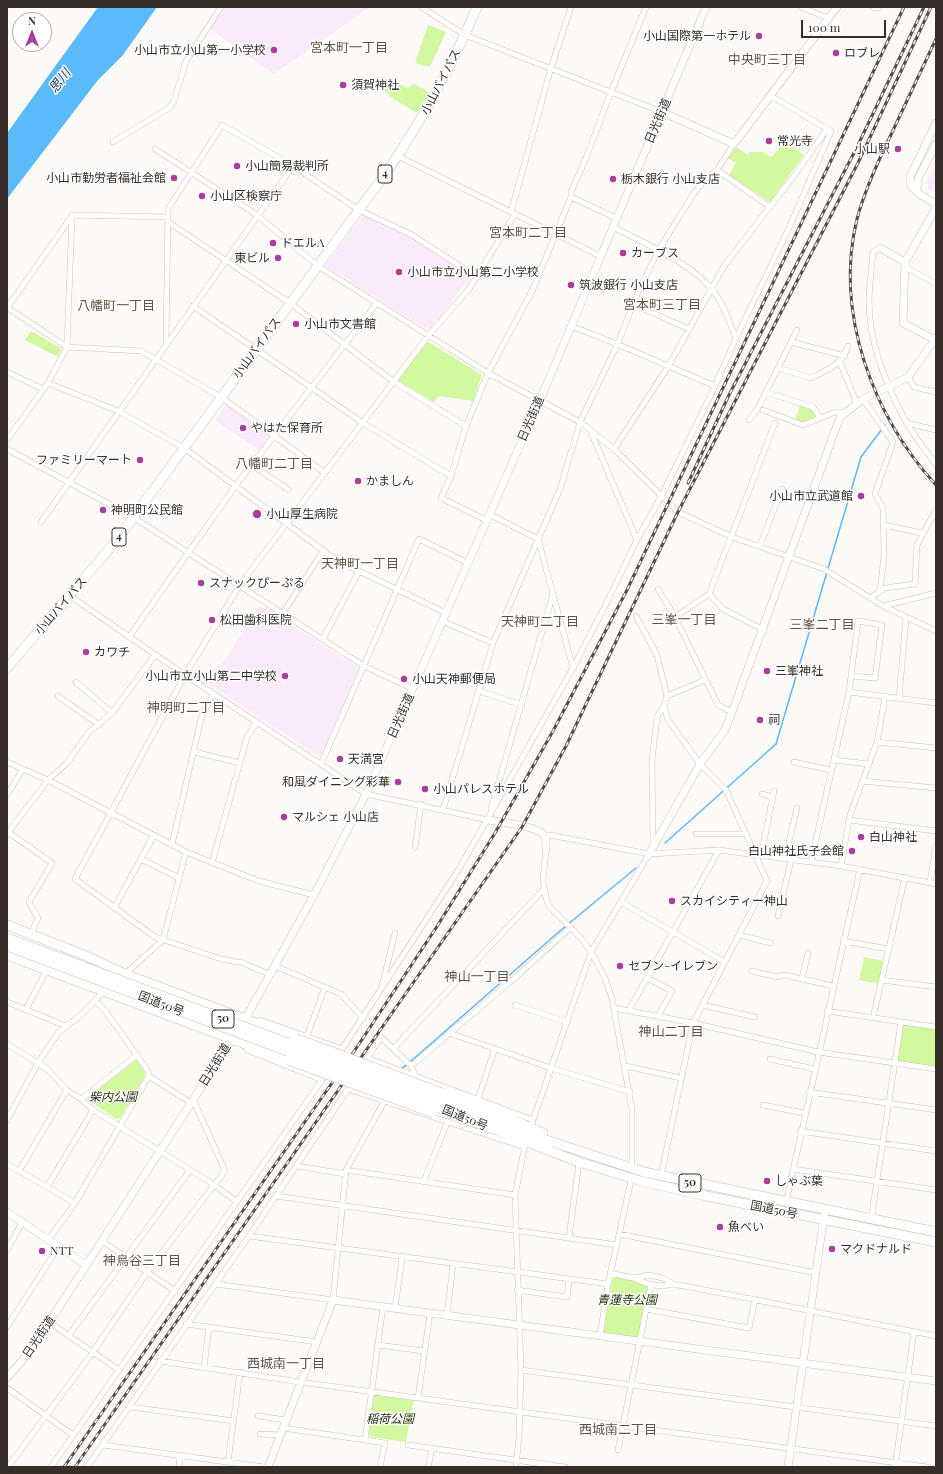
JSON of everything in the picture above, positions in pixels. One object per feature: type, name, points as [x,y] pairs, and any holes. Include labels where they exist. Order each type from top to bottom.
[{"type":"highway","name":"小山バイパス","points":[[7,668],[104,556],[398,156],[424,116],[465,35],[477,7]]},
{"type":"highway","points":[[7,925],[84,955],[125,974],[295,1038],[437,1103]]},
{"type":"highway","name":"国道50号","points":[[7,938],[437,1103],[493,1130],[528,1134],[579,1162],[631,1179],[706,1196],[936,1242]]},
{"type":"highway","name":"国道50号","points":[[7,946],[437,1103],[528,1134],[567,1144],[580,1151],[632,1168],[661,1176],[871,1220],[936,1232]]},
{"type":"highway","points":[[7,955],[288,1060],[437,1103]]},
{"type":"street","points":[[113,142],[169,108],[174,100],[186,61],[220,7]]},
{"type":"street","points":[[421,7],[465,35],[662,112],[734,144]]},
{"type":"street","points":[[271,975],[243,963],[222,959],[155,937],[75,879],[185,675],[240,585],[428,336],[477,277],[513,213],[551,68],[570,7]]},
{"type":"street","points":[[538,538],[441,498],[451,476],[466,426],[488,373],[533,289],[557,235],[571,198],[570,192],[586,158],[646,7]]},
{"type":"street","name":"日光街道","points":[[8,1375],[30,1351],[245,1020],[314,895],[366,794],[540,400],[706,7]]},
{"type":"street","points":[[801,7],[828,18]]},
{"type":"street","points":[[444,810],[493,643],[560,489],[580,422],[618,343],[633,304],[658,251],[694,193],[703,182],[717,170],[734,144],[837,7]]},
{"type":"street","points":[[255,1024],[260,1020],[342,1049],[459,869],[573,668],[606,606],[637,540],[662,495],[709,401],[736,338],[790,226],[831,131],[771,96]]},
{"type":"street","points":[[936,123],[910,177],[911,186],[919,194],[936,204]]},
{"type":"street","points":[[166,343],[168,209],[191,171],[222,125],[293,166],[359,210],[412,235],[477,277]]},
{"type":"street","points":[[614,449],[668,367],[724,266],[794,176],[827,129]]},
{"type":"street","points":[[919,194],[918,179],[936,144]]},
{"type":"street","points":[[155,149],[257,215],[318,266],[488,373],[580,422],[614,449],[678,512],[732,537],[824,569],[883,606],[936,631]]},
{"type":"street","points":[[398,156],[600,256]]},
{"type":"street","points":[[41,522],[166,343],[293,166]]},
{"type":"street","points":[[717,170],[770,207]]},
{"type":"street","points":[[571,198],[616,218]]},
{"type":"street","points":[[516,1467],[521,1370],[515,1195],[528,1134],[591,952],[651,851],[700,764],[725,730],[764,630],[840,417],[860,402],[908,377],[936,340],[903,323],[905,262],[936,208]]},
{"type":"street","points":[[72,215],[168,220],[290,303],[394,382],[466,426]]},
{"type":"street","points":[[72,215],[8,308],[68,347],[141,351],[221,397],[325,473]]},
{"type":"street","points":[[7,440],[48,383],[68,347],[72,215]]},
{"type":"street","points":[[613,227],[685,266],[712,289],[717,296],[736,338]]},
{"type":"street","points":[[935,282],[909,270],[905,262],[880,248],[873,252],[869,301],[871,323],[880,361],[889,386],[907,423],[936,465]]},
{"type":"street","points":[[129,637],[236,485],[377,303]]},
{"type":"street","points":[[633,304],[689,329]]},
{"type":"street","points":[[193,306],[363,423],[451,476]]},
{"type":"street","points":[[571,326],[618,343],[668,367],[715,386]]},
{"type":"street","points":[[749,420],[758,408],[797,330]]},
{"type":"street","points":[[791,342],[845,356]]},
{"type":"street","points":[[778,368],[810,378],[840,362],[845,356],[848,346]]},
{"type":"street","points":[[840,362],[860,402],[884,426],[893,442],[874,494],[883,508],[884,556],[880,592]]},
{"type":"street","points":[[7,372],[43,389]]},
{"type":"street","points":[[908,377],[914,387],[936,392]]},
{"type":"street","points":[[48,383],[118,411],[184,448],[336,560],[446,613]]},
{"type":"street","points":[[765,392],[814,407],[820,418]]},
{"type":"street","points":[[763,410],[803,425],[835,412],[845,412]]},
{"type":"street","points":[[675,617],[709,594],[775,423]]},
{"type":"street","points":[[907,423],[936,430]]},
{"type":"street","points":[[590,431],[637,540]]},
{"type":"street","points":[[7,449],[69,481],[133,517],[364,666],[413,689]]},
{"type":"street","points":[[252,465],[289,490]]},
{"type":"street","points":[[760,546],[782,489]]},
{"type":"street","points":[[870,598],[886,588],[915,584],[917,545],[922,533],[934,517],[936,510]]},
{"type":"street","points":[[884,526],[922,533]]},
{"type":"street","points":[[538,538],[573,668]]},
{"type":"street","points":[[321,764],[419,539],[468,563]]},
{"type":"street","points":[[283,613],[323,551]]},
{"type":"street","points":[[323,639],[359,571]]},
{"type":"street","points":[[658,588],[675,617],[718,705],[732,712]]},
{"type":"street","points":[[883,606],[936,593]]},
{"type":"street","points":[[488,820],[553,594]]},
{"type":"street","points":[[709,594],[723,609],[764,630]]},
{"type":"street","points":[[70,596],[155,655],[366,794],[421,804],[534,830],[542,833],[545,837],[546,849],[543,890],[550,906],[591,952],[605,978],[614,1008],[626,1066],[632,1110],[631,1179],[610,1273],[600,1336]]},
{"type":"street","points":[[636,616],[657,655],[667,696],[664,706],[657,717],[652,760],[651,851]]},
{"type":"street","points":[[899,698],[906,618]]},
{"type":"street","points":[[442,621],[493,643]]},
{"type":"street","points":[[811,862],[849,692],[851,676],[858,621],[882,625],[875,678],[851,676]]},
{"type":"street","points":[[31,934],[38,918],[29,902],[52,863],[8,833],[48,780],[67,763],[89,732],[112,713],[155,655]]},
{"type":"street","points":[[667,696],[705,680]]},
{"type":"street","points":[[76,682],[112,713]]},
{"type":"street","points":[[479,691],[522,705]]},
{"type":"street","points":[[849,692],[885,698],[899,698],[936,703]]},
{"type":"street","points":[[172,844],[202,715],[214,694]]},
{"type":"street","points":[[58,696],[98,724]]},
{"type":"street","points":[[841,866],[849,820],[862,780],[877,742],[885,698]]},
{"type":"street","points":[[661,1176],[693,1024],[767,881],[758,856],[727,793],[700,764],[668,720],[664,706]]},
{"type":"street","points":[[212,863],[247,738],[256,722]]},
{"type":"street","points":[[877,742],[936,748]]},
{"type":"street","points":[[194,752],[240,763]]},
{"type":"street","points":[[834,760],[869,764]]},
{"type":"street","points":[[7,762],[48,780],[112,812],[186,852],[259,881],[314,895]]},
{"type":"street","points":[[794,762],[832,770]]},
{"type":"street","points":[[7,795],[23,769]]},
{"type":"street","points":[[862,780],[936,788]]},
{"type":"street","points":[[758,856],[774,791]]},
{"type":"street","points":[[762,794],[773,797]]},
{"type":"street","points":[[415,847],[421,804]]},
{"type":"street","points":[[778,916],[797,808]]},
{"type":"street","points":[[849,820],[936,831]]},
{"type":"street","points":[[696,834],[746,834]]},
{"type":"street","points":[[114,908],[154,835]]},
{"type":"street","points":[[545,837],[550,835],[651,851],[720,850],[841,866],[936,884]]},
{"type":"street","points":[[930,882],[936,846]]},
{"type":"street","points":[[629,1010],[720,850]]},
{"type":"street","points":[[125,974],[163,940],[186,852]]},
{"type":"street","points":[[141,859],[179,878]]},
{"type":"street","points":[[786,1202],[814,1068],[860,869]]},
{"type":"street","points":[[873,1018],[905,877]]},
{"type":"street","points":[[393,1049],[543,890]]},
{"type":"street","points":[[621,902],[724,962]]},
{"type":"street","points":[[411,1066],[517,976],[570,927]]},
{"type":"street","points":[[381,990],[395,933]]},
{"type":"street","points":[[738,935],[771,943]]},
{"type":"street","points":[[843,941],[888,949]]},
{"type":"street","points":[[802,979],[808,953]]},
{"type":"street","points":[[275,966],[341,994],[363,1018]]},
{"type":"street","points":[[26,1009],[47,970]]},
{"type":"street","points":[[752,971],[777,977],[786,975],[833,986]]},
{"type":"street","points":[[647,978],[672,991],[658,1016]]},
{"type":"street","points":[[882,980],[936,987]]},
{"type":"street","points":[[307,1036],[325,987]]},
{"type":"street","points":[[7,1120],[38,1063],[58,1033],[96,1001],[104,991]]},
{"type":"street","points":[[8,1467],[148,1272],[213,1184],[225,1171],[192,1101],[149,1076],[148,1071],[137,1055],[106,1012],[96,1001]]},
{"type":"street","points":[[7,1002],[66,1026]]},
{"type":"street","points":[[515,1005],[567,1022]]},
{"type":"street","points":[[702,1005],[755,1017]]},
{"type":"street","points":[[614,1008],[658,1016],[818,1052],[936,1070]]},
{"type":"street","points":[[827,1012],[936,1027]]},
{"type":"street","points":[[871,1220],[901,1022]]},
{"type":"street","points":[[449,1033],[552,1068],[630,1092]]},
{"type":"street","points":[[87,1467],[249,1236],[381,1038],[411,1066],[415,1076]]},
{"type":"street","points":[[7,1044],[46,1068],[67,1090],[81,1099],[93,1110],[213,1184],[237,1202]]},
{"type":"street","points":[[51,1467],[322,1080],[247,1050],[245,1044]]},
{"type":"street","points":[[478,1099],[495,1048]]},
{"type":"street","points":[[81,1099],[137,1055]]},
{"type":"street","points":[[367,1058],[478,1099],[528,1134]]},
{"type":"street","points":[[770,1060],[814,1068]]},
{"type":"street","points":[[626,1066],[682,1078]]},
{"type":"street","points":[[49,1239],[75,1203],[119,1125],[149,1076]]},
{"type":"street","points":[[348,1089],[447,1123],[528,1134]]},
{"type":"street","points":[[19,1171],[67,1090]]},
{"type":"street","points":[[809,1092],[936,1110]]},
{"type":"street","points":[[268,1467],[333,1300],[346,1172],[384,1102]]},
{"type":"street","points":[[762,1105],[804,1113]]},
{"type":"street","points":[[47,1187],[93,1110]]},
{"type":"street","points":[[424,1181],[447,1123]]},
{"type":"street","points":[[800,1131],[936,1151]]},
{"type":"street","points":[[569,1237],[579,1162]]},
{"type":"street","points":[[7,1164],[75,1203]]},
{"type":"street","points":[[296,1166],[424,1181],[515,1195]]},
{"type":"street","points":[[792,1169],[936,1190]]},
{"type":"street","points":[[69,1335],[190,1170]]},
{"type":"street","points":[[276,1196],[617,1245]]},
{"type":"street","points":[[788,1467],[826,1210]]},
{"type":"street","points":[[7,1212],[23,1221],[86,1265]]},
{"type":"street","points":[[7,1250],[23,1221]]},
{"type":"street","points":[[619,1234],[816,1273]]},
{"type":"street","points":[[249,1236],[517,1274],[608,1284]]},
{"type":"street","points":[[102,1241],[175,1291]]},
{"type":"street","points":[[7,1327],[59,1246]]},
{"type":"street","points":[[395,1309],[402,1258]]},
{"type":"street","points":[[446,1316],[453,1264]]},
{"type":"street","points":[[610,1273],[662,1287],[672,1284]]},
{"type":"street","points":[[633,1278],[649,1275],[663,1278],[672,1284],[755,1299],[810,1312],[936,1336]]},
{"type":"street","points":[[518,1290],[567,1297],[569,1280]]},
{"type":"street","points":[[216,1284],[936,1381]]},
{"type":"street","points":[[618,1450],[641,1342],[651,1285]]},
{"type":"street","points":[[646,1309],[749,1328],[755,1299]]},
{"type":"street","points":[[365,1440],[383,1307]]},
{"type":"street","points":[[418,1398],[430,1314]]},
{"type":"street","points":[[49,1322],[119,1370]]},
{"type":"street","points":[[186,1324],[317,1342]]},
{"type":"street","points":[[204,1367],[209,1327]]},
{"type":"street","points":[[895,1465],[914,1332]]},
{"type":"street","points":[[378,1345],[424,1351]]},
{"type":"street","points":[[160,1361],[372,1392],[791,1448],[895,1465],[927,1467]]},
{"type":"street","points":[[521,1370],[936,1426]]},
{"type":"street","points":[[228,1462],[240,1372]]},
{"type":"street","points":[[7,1388],[73,1435]]},
{"type":"street","points":[[130,1407],[234,1421]]},
{"type":"street","points":[[258,1416],[286,1420]]},
{"type":"street","points":[[260,1434],[282,1432],[386,1443],[380,1467]]},
{"type":"street","points":[[103,1445],[264,1467]]},
{"type":"street","points":[[408,1445],[516,1460],[535,1465],[565,1467]]},
{"type":"street","points":[[428,1467],[432,1449]]},
{"type":"street","points":[[179,1467],[180,1456]]},
{"type":"shaded area","name":"小山市立小山第一小学校","points":[[219,7],[370,7],[274,74],[207,27]]},
{"type":"shaded area","points":[[936,163],[936,193],[929,190],[927,181]]},
{"type":"shaded area","name":"小山市立小山第二小学校","points":[[364,215],[414,239],[470,277],[431,328],[425,328],[327,267],[327,264]]},
{"type":"shaded area","name":"やはた保育所","points":[[227,403],[271,436],[260,451],[215,420]]},
{"type":"shaded area","name":"小山市立小山第二中学校","points":[[260,606],[359,668],[322,755],[317,755],[209,684]]},
{"type":"green space","points":[[428,25],[446,32],[430,67],[415,63]]},
{"type":"green space","points":[[378,79],[387,79],[408,88],[414,84],[429,92],[417,113],[394,99],[375,83]]},
{"type":"green space","points":[[784,141],[804,155],[770,202],[729,175],[736,163],[727,158],[736,147],[748,155],[750,152],[763,152],[772,157]]},
{"type":"green space","points":[[31,331],[59,347],[61,350],[58,357],[25,340]]},
{"type":"green space","points":[[427,341],[482,375],[473,401],[439,396],[434,402],[398,381]]},
{"type":"green space","points":[[800,405],[813,408],[817,418],[804,423],[795,420]]},
{"type":"green space","points":[[864,957],[884,961],[879,984],[859,980]]},
{"type":"green space","points":[[902,1023],[936,1028],[936,1068],[895,1063]]},
{"type":"green space","name":"柴内公園","points":[[136,1060],[145,1072],[144,1078],[120,1118],[116,1119],[88,1100],[88,1095]]},
{"type":"green space","name":"青蓮寺公園","points":[[613,1276],[633,1279],[648,1288],[640,1338],[605,1334],[603,1332]]},
{"type":"green space","name":"稲荷公園","points":[[378,1395],[414,1399],[406,1442],[371,1437],[368,1433],[374,1396]]},
{"type":"water","name":"思川","points":[[98,7],[157,7],[123,55],[98,80],[7,199],[7,133]]},
{"type":"waterway","points":[[665,843],[776,744],[861,457],[885,425]]},
{"type":"waterway","points":[[410,1062],[561,930],[636,868]]},
{"type":"waterway","points":[[402,1068],[407,1065]]},
{"type":"railway","points":[[64,1467],[355,1050],[436,928],[495,833],[553,731],[626,592],[904,7]]},
{"type":"railway","points":[[688,483],[729,395],[857,147],[924,7]]},
{"type":"railway","points":[[75,1467],[522,827],[566,746],[678,512],[858,163],[931,7]]},
{"type":"railway","points":[[936,39],[879,160],[863,199],[857,219],[851,255],[851,291],[855,326],[864,361],[877,395],[894,428],[914,458],[936,485]]},
{"type":"place","name":"小山国際第一ホテル","points":[[759,36]]},
{"type":"place","name":"小山市立小山第一小学校","points":[[274,50]]},
{"type":"place","name":"ロブレ","points":[[836,53]]},
{"type":"place","name":"須賀神社","points":[[343,85]]},
{"type":"place","name":"常光寺","points":[[769,141]]},
{"type":"place","name":"小山駅","points":[[898,149]]},
{"type":"place","name":"小山簡易裁判所","points":[[237,166]]},
{"type":"place","name":"小山市勤労者福祉会館","points":[[174,178]]},
{"type":"place","name":"栃木銀行 小山支店","points":[[613,179]]},
{"type":"place","name":"小山区検察庁","points":[[202,196]]},
{"type":"place","name":"ドエルA","points":[[273,243]]},
{"type":"place","name":"カーブス","points":[[623,253]]},
{"type":"place","name":"東ビル","points":[[278,258]]},
{"type":"place","name":"小山市立小山第二小学校","points":[[399,272]]},
{"type":"place","name":"筑波銀行 小山支店","points":[[571,285]]},
{"type":"place","name":"小山市文書館","points":[[296,324]]},
{"type":"place","name":"やはた保育所","points":[[243,428]]},
{"type":"place","name":"ファミリーマート","points":[[140,460]]},
{"type":"place","name":"かましん","points":[[358,481]]},
{"type":"place","name":"小山市立武道館","points":[[861,496]]},
{"type":"place","name":"神明町公民館","points":[[103,510]]},
{"type":"place","name":"小山厚生病院","points":[[257,514]]},
{"type":"place","name":"スナックぴーぷる","points":[[201,583]]},
{"type":"place","name":"松田歯科医院","points":[[212,620]]},
{"type":"place","name":"カワチ","points":[[86,652]]},
{"type":"place","name":"三峯神社","points":[[767,671]]},
{"type":"place","name":"小山市立小山第二中学校","points":[[285,676]]},
{"type":"place","name":"小山天神郵便局","points":[[404,679]]},
{"type":"place","name":"祠","points":[[760,720]]},
{"type":"place","name":"天満宮","points":[[340,759]]},
{"type":"place","name":"和風ダイニング彩華","points":[[398,782]]},
{"type":"place","name":"小山パレスホテル","points":[[425,789]]},
{"type":"place","name":"マルシェ 小山店","points":[[284,817]]},
{"type":"place","name":"白山神社","points":[[861,837]]},
{"type":"place","name":"白山神社氏子会館","points":[[852,851]]},
{"type":"place","name":"スカイシティー神山","points":[[672,901]]},
{"type":"place","name":"セブン-イレブン","points":[[620,966]]},
{"type":"place","name":"しゃぶ葉","points":[[767,1181]]},
{"type":"place","name":"魚べい","points":[[720,1227]]},
{"type":"place","name":"マクドナルド","points":[[832,1249]]},
{"type":"place","name":"NTT","points":[[42,1251]]},
{"type":"district","name":"宮本町一丁目","points":[[349,48]]},
{"type":"district","name":"中央町三丁目","points":[[767,60]]},
{"type":"district","name":"宮本町二丁目","points":[[528,233]]},
{"type":"district","name":"宮本町三丁目","points":[[662,305]]},
{"type":"district","name":"八幡町一丁目","points":[[116,306]]},
{"type":"district","name":"八幡町二丁目","points":[[274,464]]},
{"type":"district","name":"天神町一丁目","points":[[360,564]]},
{"type":"district","name":"三峯一丁目","points":[[684,620]]},
{"type":"district","name":"天神町二丁目","points":[[540,622]]},
{"type":"district","name":"三峯二丁目","points":[[822,625]]},
{"type":"district","name":"神明町二丁目","points":[[186,708]]},
{"type":"district","name":"神山一丁目","points":[[477,977]]},
{"type":"district","name":"神山二丁目","points":[[671,1032]]},
{"type":"district","name":"神鳥谷三丁目","points":[[142,1261]]},
{"type":"district","name":"西城南一丁目","points":[[286,1364]]},
{"type":"district","name":"西城南二丁目","points":[[618,1430]]}]
